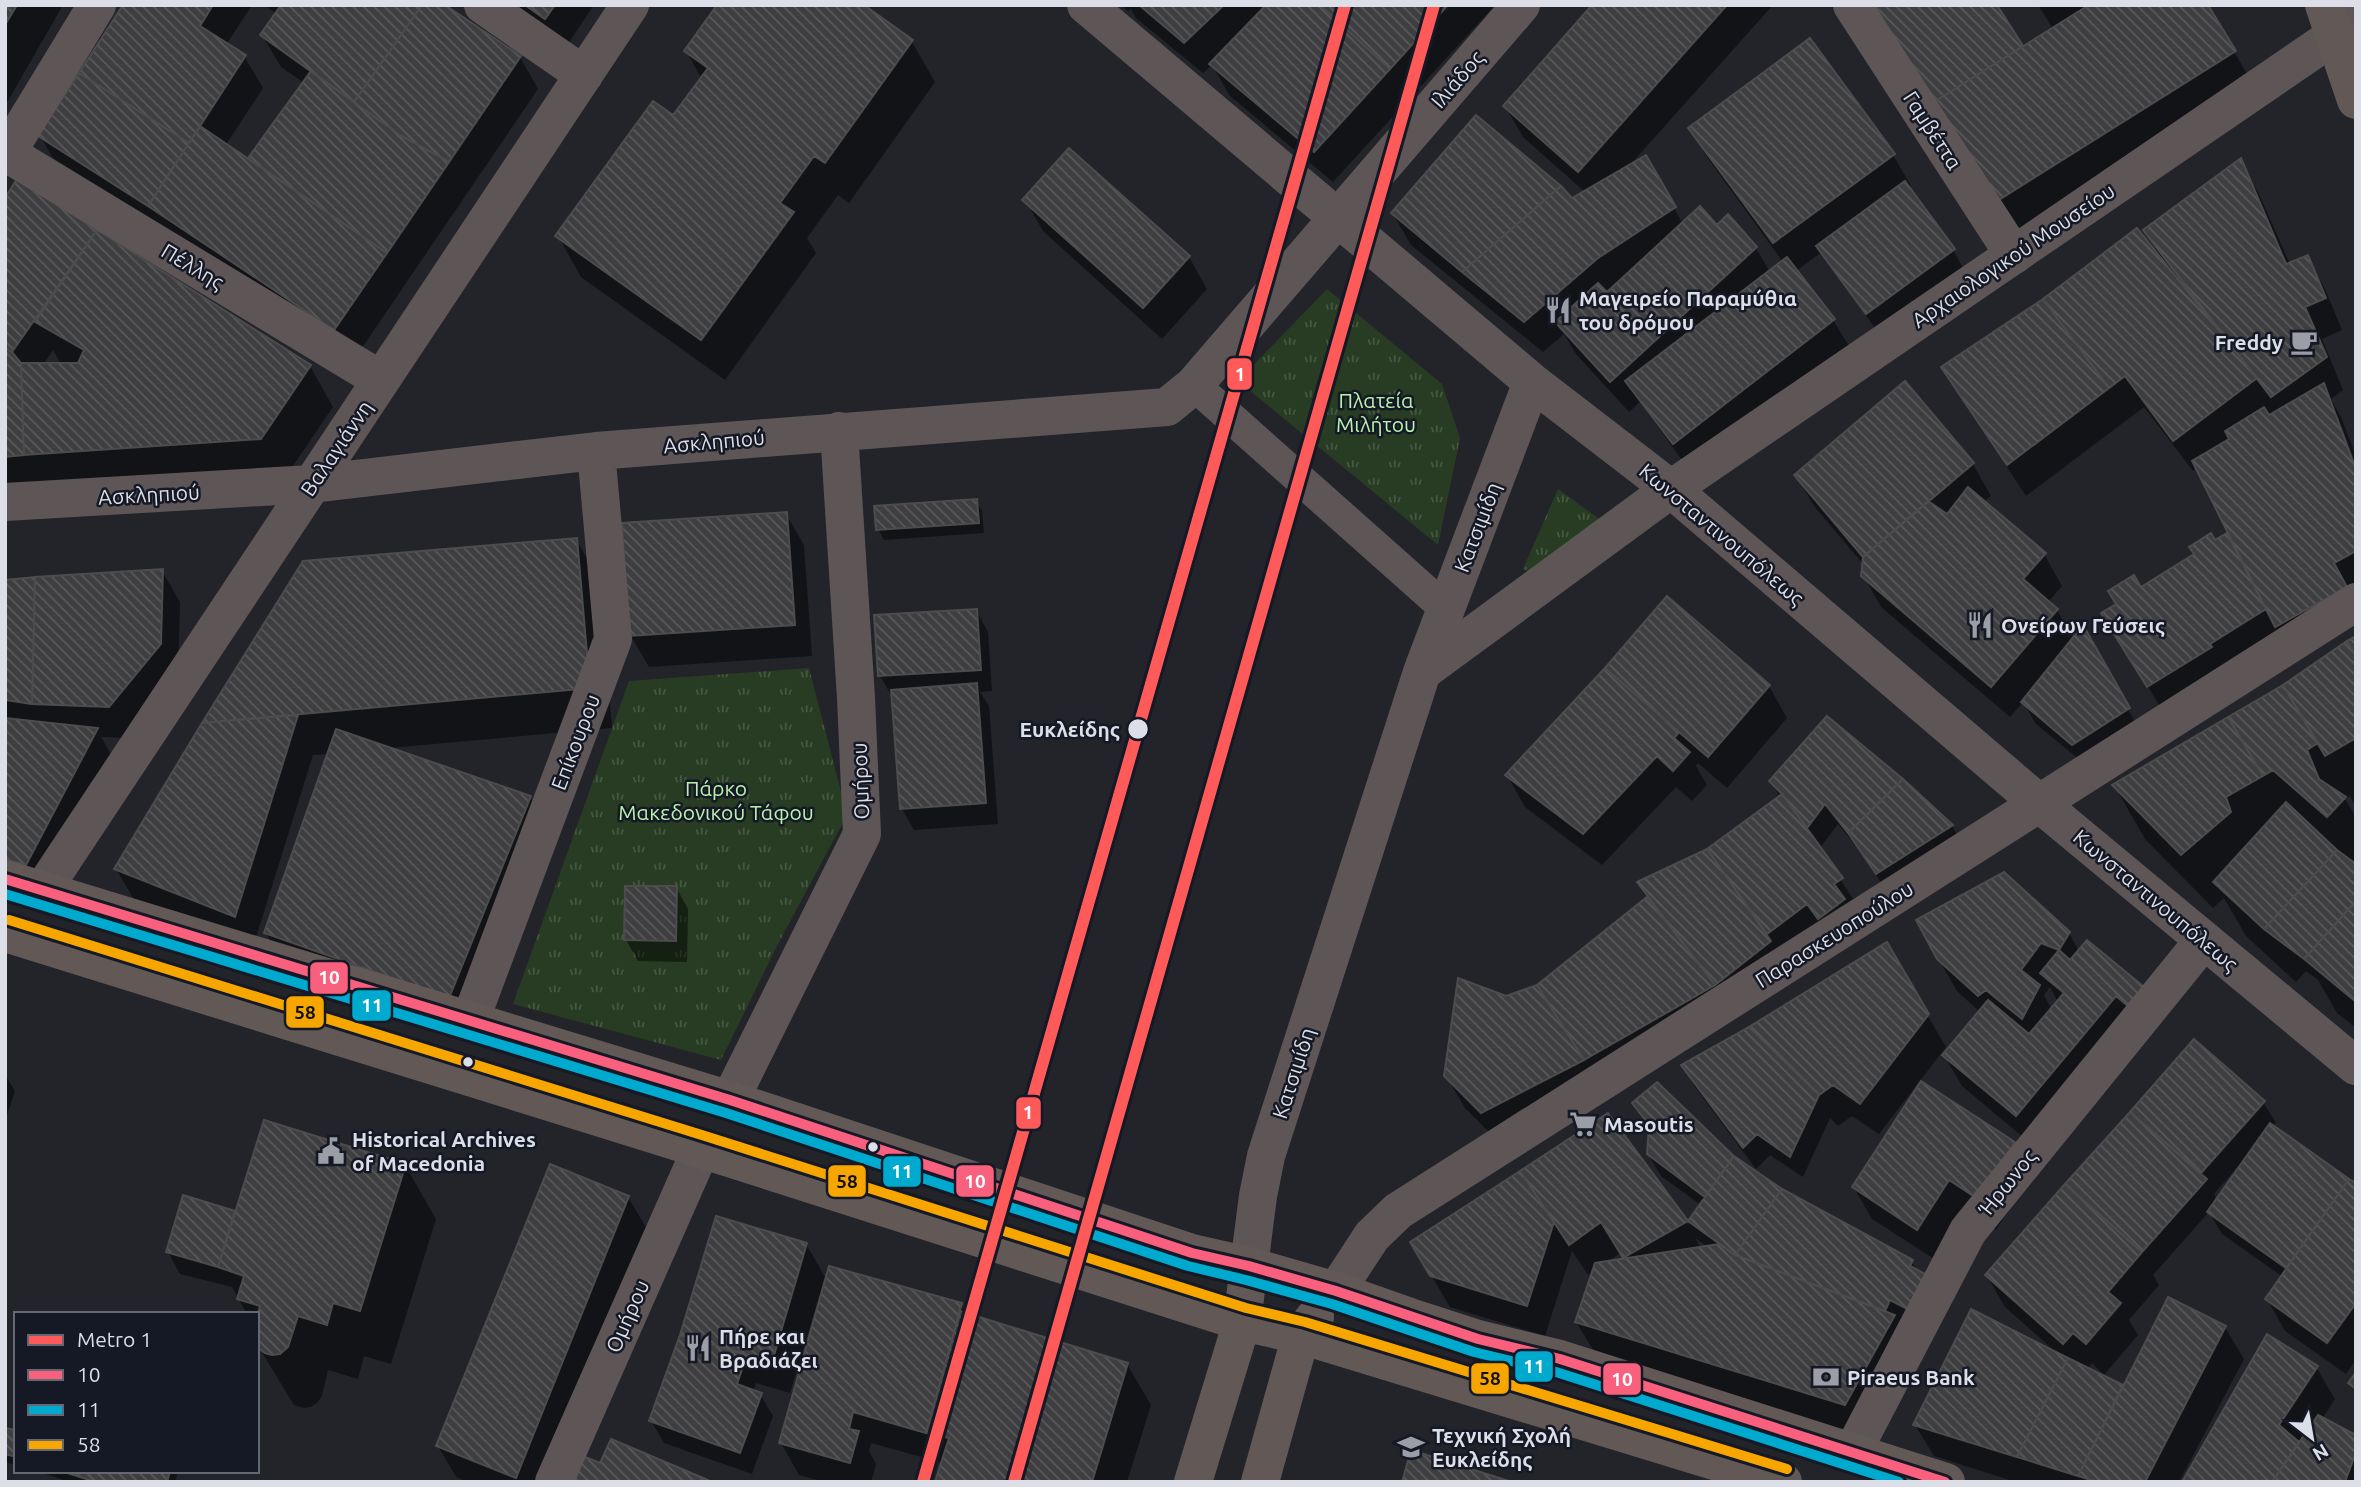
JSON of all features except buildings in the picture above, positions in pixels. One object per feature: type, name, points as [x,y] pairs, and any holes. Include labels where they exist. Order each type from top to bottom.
[{"type":"main road","points":[[2338,21],[2356,100]]},
{"type":"main road","points":[[5,879],[730,1100],[1192,1253],[1336,1291],[1478,1339],[1560,1359],[1946,1482]]},
{"type":"main road","points":[[5,933],[701,1149],[1242,1322],[1301,1335],[1783,1482]]},
{"type":"main road","name":"Κατσιμίδη","points":[[1193,1482],[1242,1322],[1249,1266]]},
{"type":"main road","points":[[1259,1482],[1301,1335],[1336,1291]]},
{"type":"street","points":[[6,153],[97,5]]},
{"type":"street","points":[[484,5],[584,75]]},
{"type":"street","name":"Βαλαγιάννη","points":[[41,891],[630,5]]},
{"type":"street","name":"Κωνσταντινουπόλεως","points":[[1086,5],[1532,382],[1671,489],[2040,804],[2356,1066]]},
{"type":"street","name":"Ιλιάδος","points":[[1338,216],[1521,5]]},
{"type":"street","name":"Γαμβέττα","points":[[1852,5],[2014,254]]},
{"type":"street","name":"Αρχαιολογικού Μουσείου","points":[[1671,489],[2014,254],[2338,21]]},
{"type":"street","name":"Πέλλης","points":[[6,153],[381,380]]},
{"type":"street","name":"Ασκληπιού","points":[[5,502],[312,484],[596,451],[1167,407],[1194,385],[1338,216]]},
{"type":"street","name":"Κατσιμίδη","points":[[1249,1266],[1266,1156],[1422,672],[1532,382]]},
{"type":"street","points":[[1194,385],[1446,609]]},
{"type":"street","name":"Ομήρου","points":[[730,1100],[862,834],[839,431]]},
{"type":"street","name":"Επίκουρου","points":[[470,1021],[613,639],[596,451]]},
{"type":"street","points":[[1422,672],[1671,489]]},
{"type":"street","name":"Παρασκευοπούλου","points":[[1336,1291],[1372,1236],[1398,1211],[2356,602]]},
{"type":"street","name":"Ήρωνος","points":[[1852,1453],[1968,1231],[2204,940]]},
{"type":"street","name":"Ομήρου","points":[[554,1482],[701,1149]]},
{"type":"green space","name":"Πλατεία Μιλήτου","points":[[1327,289],[1442,384],[1460,438],[1438,545],[1238,381]]},
{"type":"green space","points":[[1558,489],[1602,521],[1528,571],[1523,569]]},
{"type":"green space","name":"Πάρκο Μακεδονικού Τάφου","points":[[809,668],[847,815],[777,946],[721,1060],[513,1004],[629,681]]},
{"type":"metro line","name":"1","points":[[923,1482],[1345,5]]},
{"type":"metro line","name":"1","points":[[1014,1482],[1434,5]]},
{"type":"transit line","name":"10","points":[[5,879],[730,1100],[1192,1253],[1336,1291],[1478,1339],[1560,1359],[1945,1482]]},
{"type":"transit line","name":"11","points":[[5,894],[726,1113],[1188,1266],[1332,1304],[1474,1352],[1556,1372],[1899,1482]]},
{"type":"transit line","name":"58","points":[[9,920],[705,1136],[1246,1308],[1305,1322],[1787,1469]]},
{"type":"place","name":"Μαγειρείο Παραμύθια του δρόμου","points":[[1558,310]]},
{"type":"place","name":"Freddy","points":[[2304,342]]},
{"type":"place","name":"Ονείρων Γεύσεις","points":[[1980,625]]},
{"type":"place","name":"Ευκλείδης","points":[[1138,729]]},
{"type":"place","name":"Masoutis","points":[[1583,1124]]},
{"type":"place","name":"Historical Archives of Macedonia","points":[[331,1151]]},
{"type":"place","name":"Πήρε και Βραδιάζει","points":[[698,1348]]},
{"type":"place","name":"Piraeus Bank","points":[[1826,1377]]},
{"type":"place","name":"Τεχνική Σχολή Ευκλείδης","points":[[1411,1447]]}]
